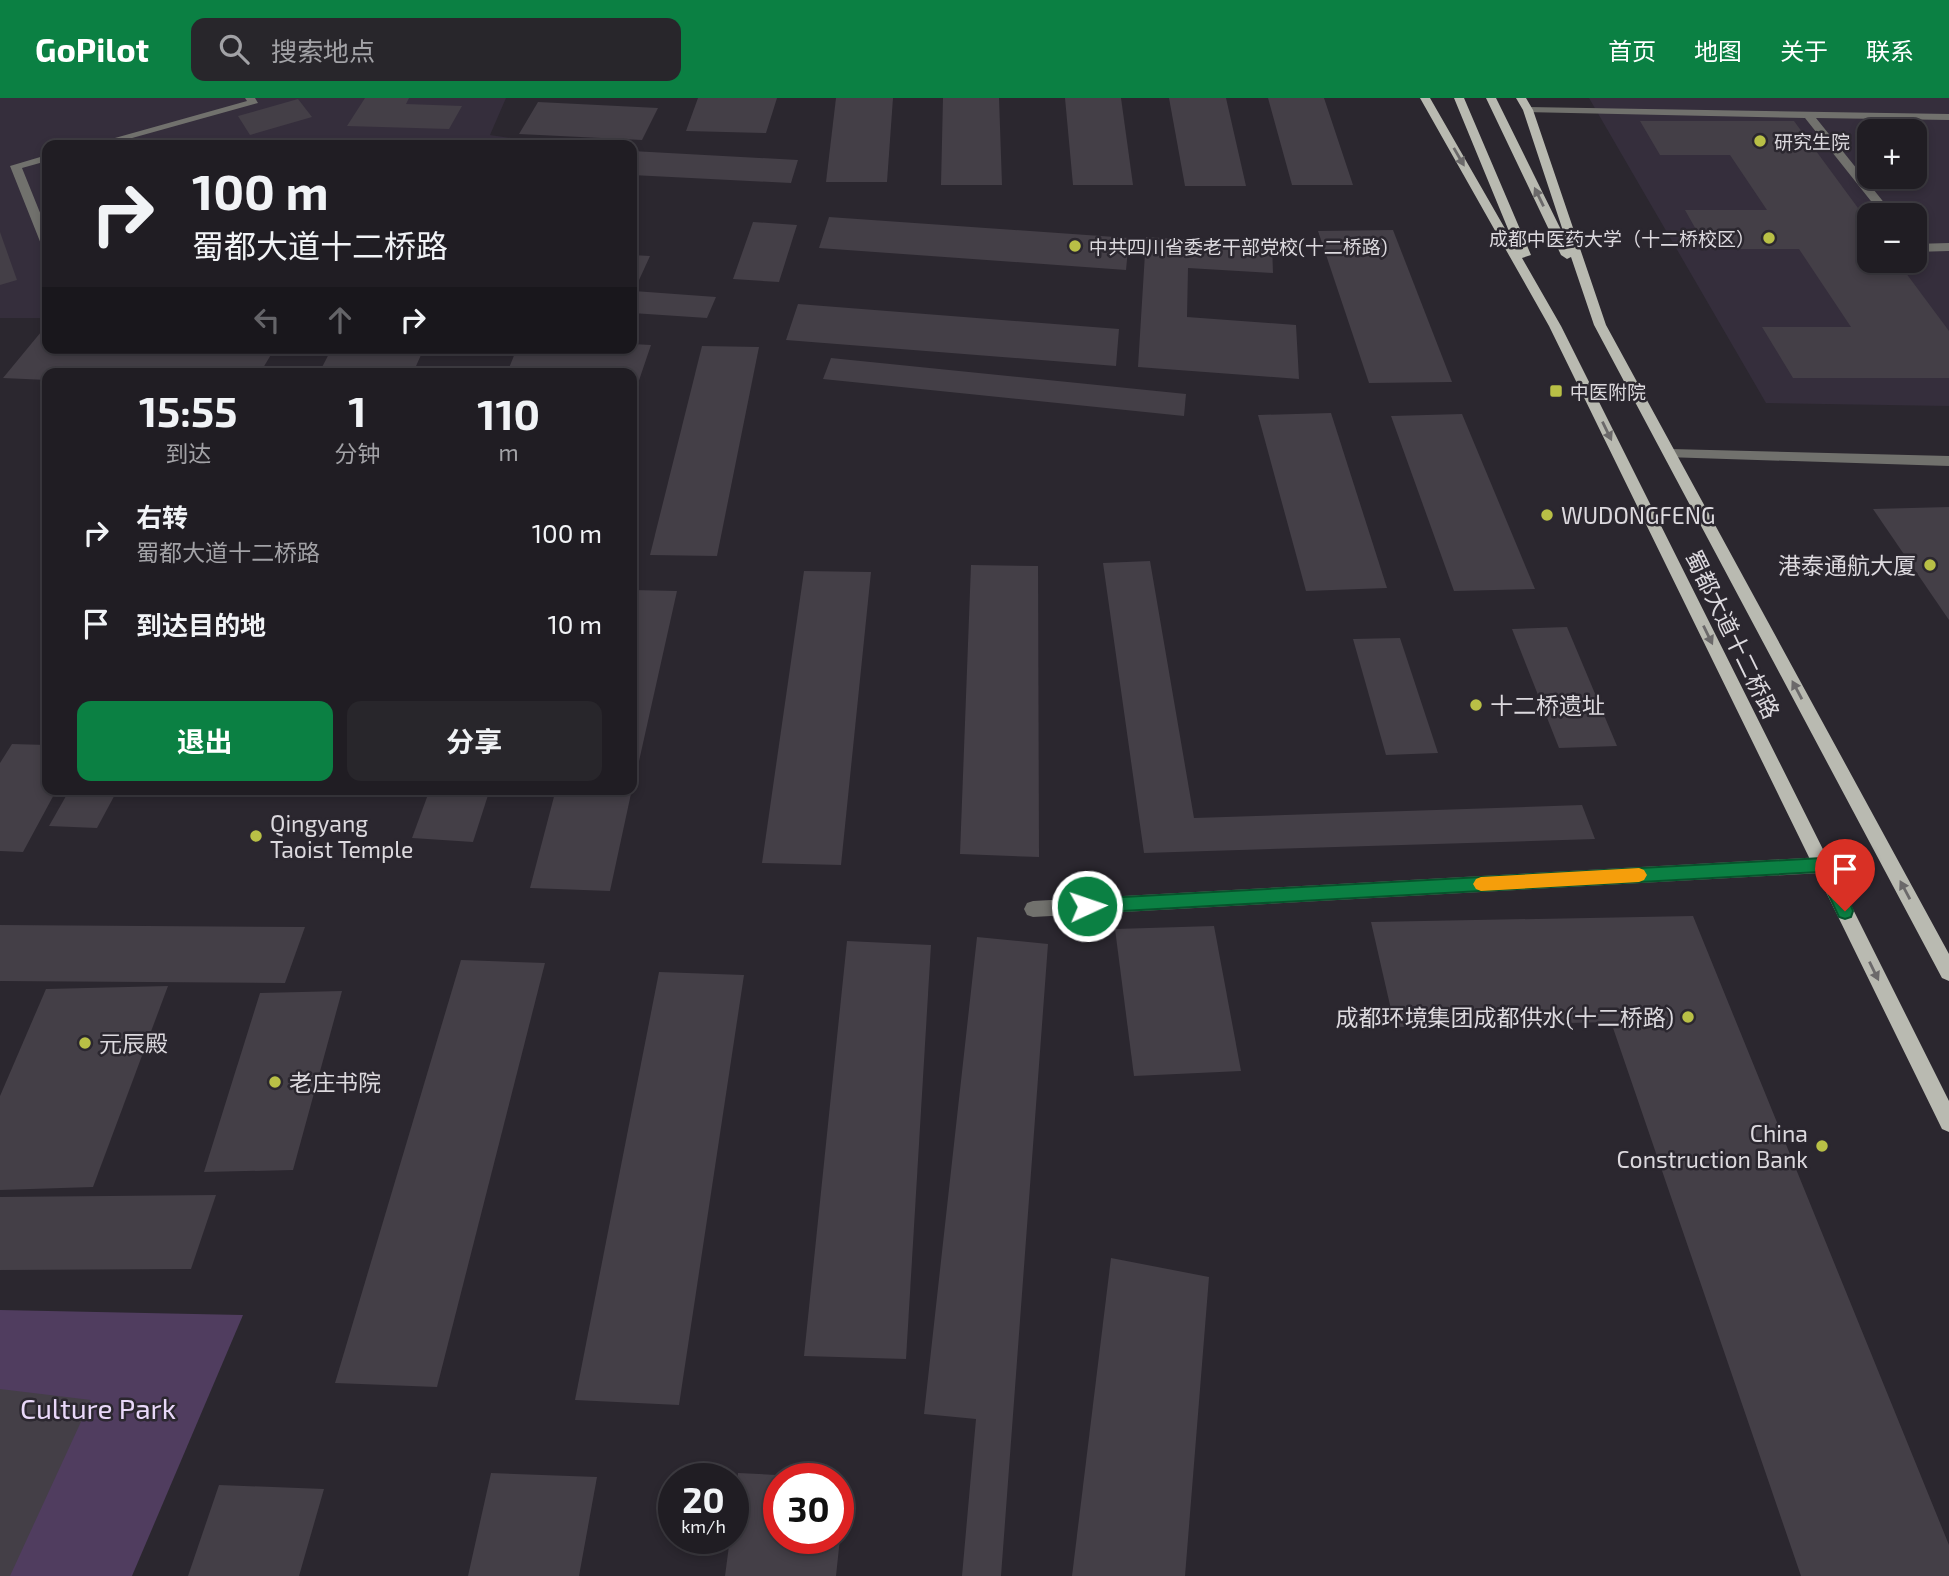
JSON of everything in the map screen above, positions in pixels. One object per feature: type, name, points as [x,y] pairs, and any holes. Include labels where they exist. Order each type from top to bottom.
[{"type":"main road","name":"蜀都大道十二桥路","points":[[1425,98],[1555,326],[1949,1122]]},
{"type":"main road","points":[[1459,98],[1555,326]]},
{"type":"main road","points":[[1491,98],[1600,325]]},
{"type":"main road","name":"蜀都大道十二桥路","points":[[1521,98],[1528,110],[1600,325],[1947,964]]},
{"type":"street","points":[[114,140],[253,103],[250,98]]},
{"type":"street","points":[[1747,98],[1759,114]]},
{"type":"street","points":[[1528,110],[1949,117]]},
{"type":"street","points":[[1808,115],[1878,203]]},
{"type":"street","points":[[42,159],[16,166],[42,231]]},
{"type":"street","points":[[1927,248],[1949,247]]},
{"type":"street","points":[[1670,454],[1949,461]]},
{"type":"street","points":[[1033,909],[1822,865]]},
{"type":"shaded area","points":[[0,98],[506,98],[490,135],[524,140],[42,140],[42,318],[0,318]]},
{"type":"shaded area","name":"成都中医药大学（十二桥校区）","points":[[1589,98],[1949,98],[1949,406],[1766,403]]},
{"type":"green space","name":"Culture Park","points":[[0,1310],[243,1315],[132,1576],[0,1576]]},
{"type":"building","points":[[365,98],[409,98],[406,104],[462,106],[449,129],[347,126]]},
{"type":"building","points":[[698,98],[777,98],[766,133],[686,131]]},
{"type":"building","points":[[836,98],[893,98],[887,182],[826,182]]},
{"type":"building","points":[[943,98],[999,98],[1002,185],[941,185]]},
{"type":"building","points":[[1065,98],[1121,98],[1133,185],[1073,185]]},
{"type":"building","points":[[1169,98],[1226,98],[1246,186],[1185,186]]},
{"type":"building","points":[[1268,98],[1324,98],[1353,185],[1292,185]]},
{"type":"building","points":[[298,99],[312,117],[250,135],[238,116]]},
{"type":"building","points":[[538,102],[658,108],[642,140],[519,134]]},
{"type":"building","points":[[1640,121],[1794,121],[1857,207],[1857,273],[1906,273],[1949,331],[1949,378],[1793,378],[1762,327],[1851,327],[1799,249],[1707,249],[1685,210],[1767,210],[1730,155],[1660,155]]},
{"type":"building","points":[[637,151],[798,160],[791,183],[637,175]]},
{"type":"building","points":[[829,217],[1129,238],[1126,270],[819,248]]},
{"type":"building","points":[[753,222],[797,225],[779,282],[733,279]]},
{"type":"building","points":[[1393,230],[1452,382],[1369,383],[1318,231]]},
{"type":"building","points":[[0,232],[17,280],[0,285]]},
{"type":"building","points":[[1146,237],[1272,245],[1273,273],[1188,268],[1187,317],[1296,325],[1299,379],[1138,367]]},
{"type":"building","points":[[637,255],[650,256],[637,284]]},
{"type":"building","points":[[637,291],[716,297],[707,318],[637,313]]},
{"type":"building","points":[[798,304],[1119,329],[1116,366],[786,340]]},
{"type":"building","points":[[41,332],[42,354],[271,354],[263,368],[42,368],[42,380],[3,378]]},
{"type":"building","points":[[637,344],[651,345],[637,386],[637,368],[509,368],[515,354],[637,354]]},
{"type":"building","points":[[702,346],[759,347],[717,556],[650,555]]},
{"type":"building","points":[[329,354],[421,354],[415,368],[322,368]]},
{"type":"building","points":[[831,358],[1186,394],[1184,416],[823,379]]},
{"type":"building","points":[[1331,413],[1387,588],[1306,591],[1258,415]]},
{"type":"building","points":[[1462,414],[1535,589],[1454,591],[1391,416]]},
{"type":"building","name":"港泰通航大厦","points":[[1949,507],[1949,620],[1873,509]]},
{"type":"building","points":[[1150,561],[1194,818],[1582,805],[1595,839],[1144,853],[1103,563]]},
{"type":"building","points":[[971,565],[1038,566],[1039,857],[960,854]]},
{"type":"building","points":[[804,571],[871,572],[841,865],[762,863]]},
{"type":"building","points":[[637,590],[677,591],[637,770]]},
{"type":"building","points":[[1567,627],[1617,746],[1559,748],[1512,629]]},
{"type":"building","points":[[1400,638],[1438,753],[1386,755],[1353,639]]},
{"type":"building","points":[[12,744],[42,745],[42,795],[54,795],[23,852],[0,851],[0,763]]},
{"type":"building","points":[[67,795],[115,795],[97,828],[49,826]]},
{"type":"building","points":[[428,795],[488,795],[473,842],[412,838]]},
{"type":"building","points":[[554,795],[631,795],[610,891],[530,888]]},
{"type":"building","points":[[1693,916],[1949,1545],[1949,1576],[1801,1576],[1611,1022],[1395,1027],[1371,922]]},
{"type":"building","points":[[0,925],[305,927],[285,983],[0,981]]},
{"type":"building","points":[[1214,926],[1241,1071],[1134,1076],[1115,929]]},
{"type":"building","points":[[977,937],[1048,944],[1001,1576],[962,1576],[976,1419],[924,1414]]},
{"type":"building","points":[[847,941],[931,945],[906,1359],[804,1356]]},
{"type":"building","points":[[461,960],[545,963],[437,1387],[335,1383]]},
{"type":"building","points":[[659,972],[744,975],[679,1405],[575,1400]]},
{"type":"building","name":"元辰殿","points":[[168,986],[93,1187],[0,1190],[0,1096],[46,989]]},
{"type":"building","name":"老庄书院","points":[[342,991],[293,1170],[204,1172],[260,993]]},
{"type":"building","points":[[216,1195],[191,1269],[0,1270],[0,1197]]},
{"type":"building","points":[[1111,1258],[1209,1277],[1185,1576],[1072,1576]]},
{"type":"building","points":[[0,1389],[91,1400],[10,1576],[0,1576]]},
{"type":"building","points":[[491,1473],[597,1477],[579,1576],[468,1576]]},
{"type":"building","points":[[749,1474],[763,1474],[763,1554],[838,1554],[836,1576],[725,1576],[728,1554],[749,1554]]},
{"type":"building","points":[[219,1485],[324,1489],[299,1576],[188,1576]]},
{"type":"slow traffic","points":[[1481,884],[1639,875]]},
{"type":"place","name":"研究生院","points":[[1760,141]]},
{"type":"place","name":"成都中医药大学（十二桥校区）","points":[[1769,238]]},
{"type":"place","name":"中共四川省委老干部党校(十二桥路)","points":[[1075,246]]},
{"type":"place","name":"中医附院","points":[[1556,391]]},
{"type":"place","name":"WUDONGFENG","points":[[1547,515]]},
{"type":"place","name":"港泰通航大厦","points":[[1930,565]]},
{"type":"place","name":"十二桥遗址","points":[[1476,705]]},
{"type":"place","name":"Qingyang Taoist Temple","points":[[256,836]]},
{"type":"place","name":"成都环境集团成都供水(十二桥路)","points":[[1688,1017]]},
{"type":"place","name":"元辰殿","points":[[85,1043]]},
{"type":"place","name":"老庄书院","points":[[275,1082]]},
{"type":"place","name":"China Construction Bank","points":[[1822,1146]]},
{"type":"route","points":[[1087,906],[1822,865],[1845,911]]}]
